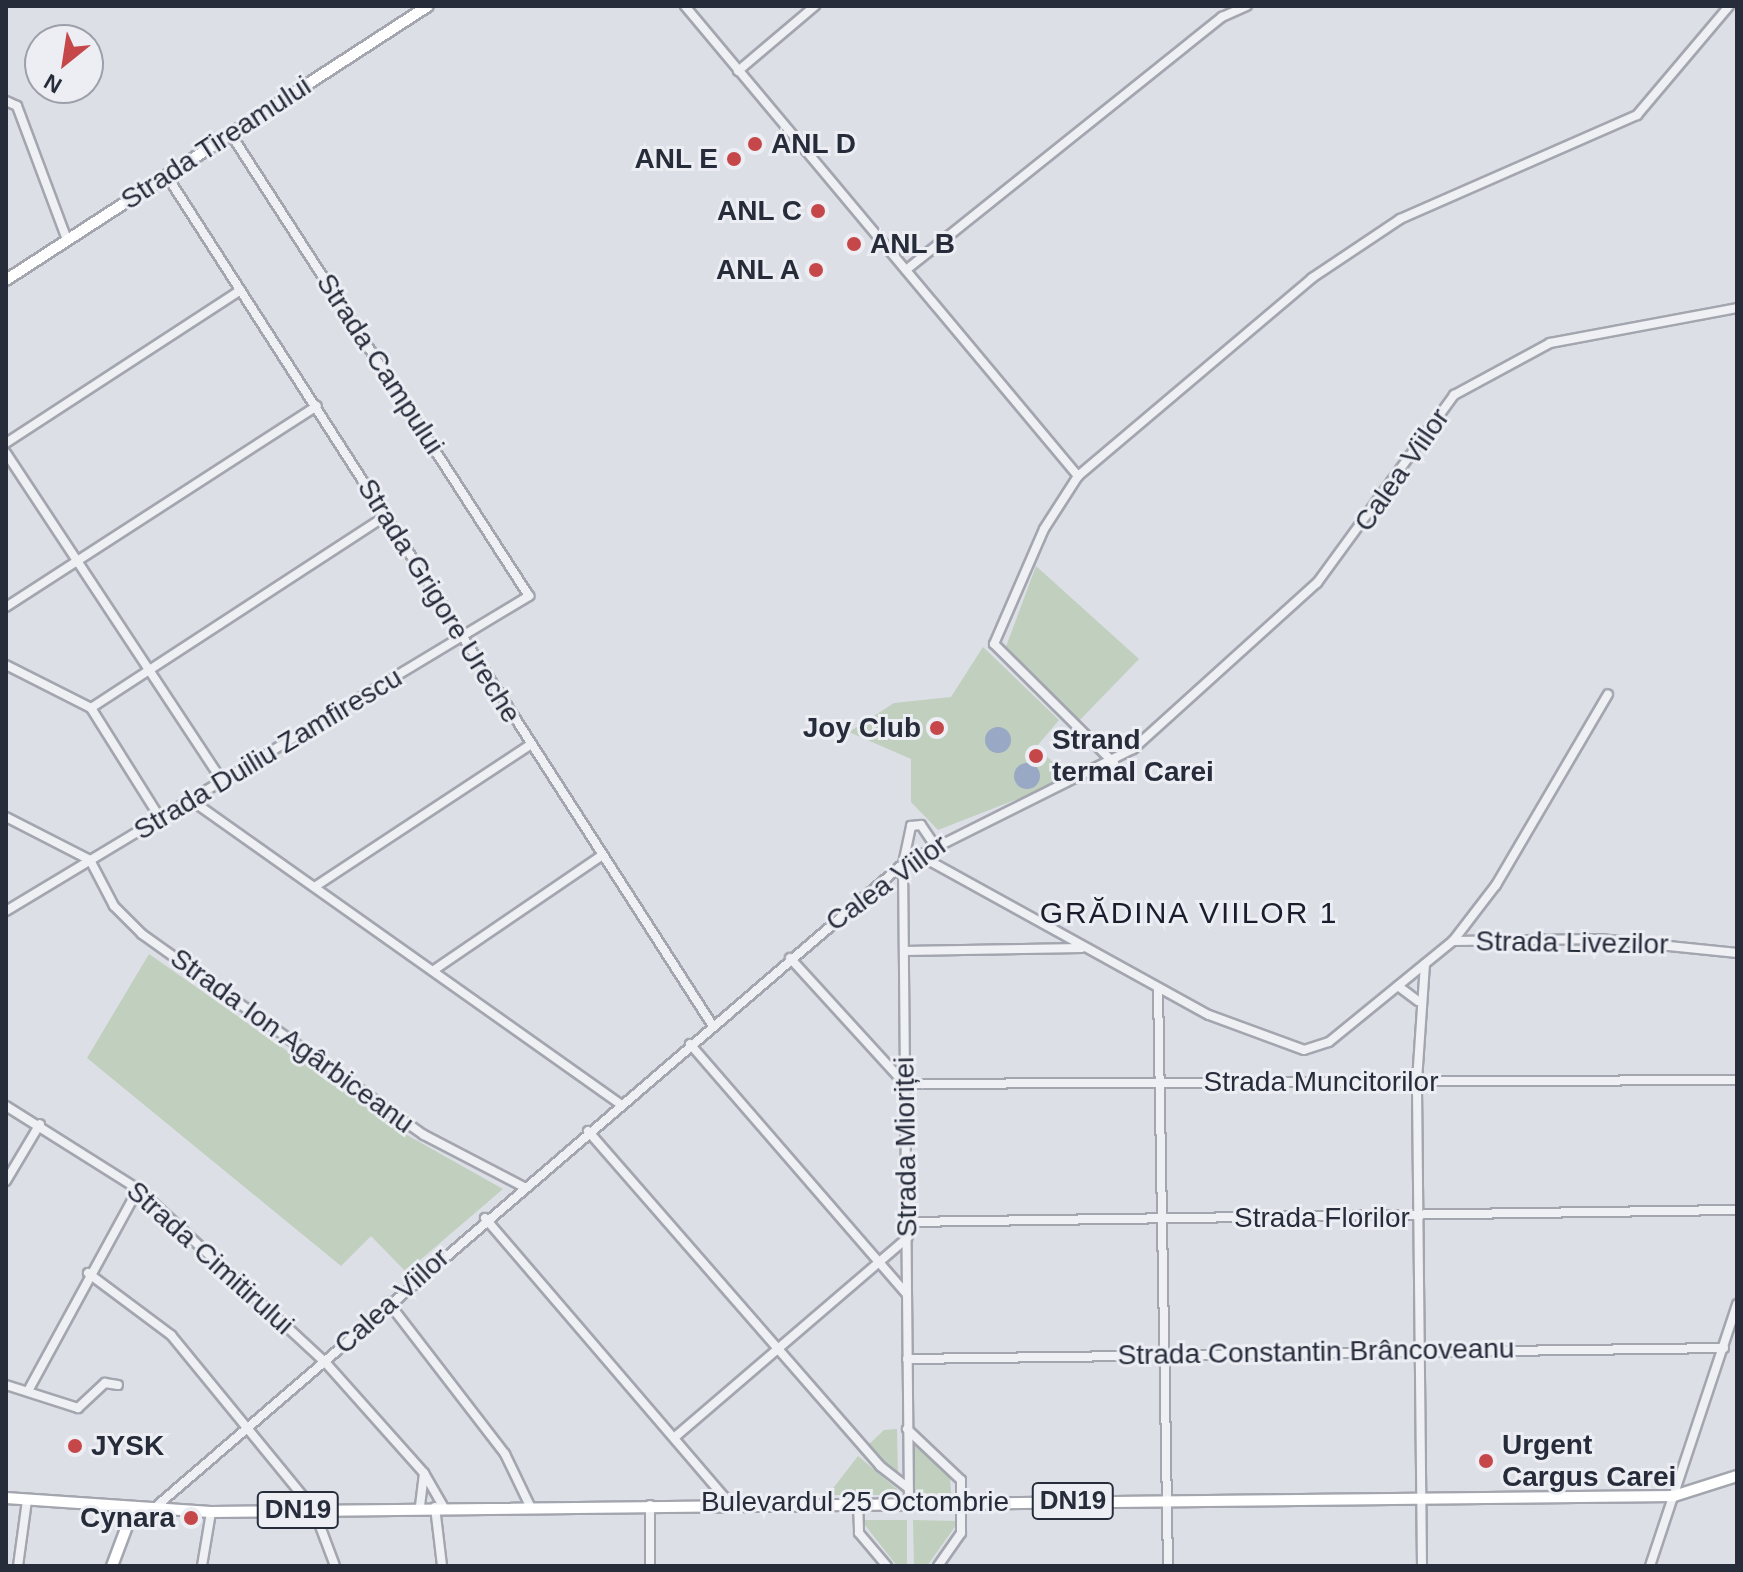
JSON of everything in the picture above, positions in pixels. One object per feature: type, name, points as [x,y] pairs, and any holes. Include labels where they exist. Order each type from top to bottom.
[{"type":"main road","name":"Strada Tireamului","points":[[6,280],[428,6]]},
{"type":"main road","name":"Bulevardul 25 Octombrie","points":[[152,1511],[728,1502],[1674,1496],[1701,1490],[1737,1476]]},
{"type":"main road","name":"DN19","points":[[6,1498],[152,1511]]},
{"type":"main road","points":[[112,1566],[133,1510]]},
{"type":"street","points":[[685,6],[1078,476]]},
{"type":"street","points":[[738,71],[815,6]]},
{"type":"street","points":[[906,270],[1222,17],[1247,6]]},
{"type":"street","points":[[1114,763],[994,644],[1044,529],[1078,476],[1312,278],[1400,219],[1637,115],[1729,6]]},
{"type":"street","points":[[6,101],[17,106],[67,240]]},
{"type":"street","name":"Strada Campului","points":[[230,133],[529,596]]},
{"type":"street","name":"Strada Grigore Ureche","points":[[167,176],[713,1026]]},
{"type":"street","points":[[6,443],[241,290]]},
{"type":"street","name":"Calea Viilor","points":[[152,1511],[325,1362],[388,1302],[485,1218],[903,864],[933,843],[1114,763],[1317,583],[1454,395],[1550,343],[1737,308]]},
{"type":"street","points":[[6,607],[317,406]]},
{"type":"street","points":[[6,453],[222,781]]},
{"type":"street","points":[[91,708],[386,516]]},
{"type":"street","name":"Strada Duiliu Zamfirescu","points":[[6,911],[529,596]]},
{"type":"street","points":[[6,665],[91,708],[160,818]]},
{"type":"street","points":[[1453,941],[1496,885],[1608,694]]},
{"type":"street","points":[[316,886],[530,745]]},
{"type":"street","points":[[191,800],[620,1104]]},
{"type":"street","points":[[6,817],[90,860]]},
{"type":"street","name":"Strada Mioriței","points":[[909,1501],[903,864],[911,826],[921,825],[933,843]]},
{"type":"street","name":"Strada Livezilor","points":[[917,854],[1158,988],[1304,1050],[1329,1042],[1453,941],[1600,939],[1737,953]]},
{"type":"street","points":[[434,970],[601,856]]},
{"type":"street","name":"Strada Ion Agârbiceanu","points":[[90,860],[114,906],[142,934],[424,1135],[524,1187]]},
{"type":"street","name":"Strada Livezilor","points":[[904,951],[1083,948]]},
{"type":"street","points":[[790,958],[905,1084]]},
{"type":"street","points":[[1422,1566],[1417,1081],[1418,1001],[1425,963]]},
{"type":"street","points":[[1398,986],[1418,1001]]},
{"type":"street","points":[[1158,988],[1168,1566]]},
{"type":"street","points":[[690,1044],[906,1294]]},
{"type":"street","name":"Strada Muncitorilor","points":[[905,1084],[1737,1080]]},
{"type":"street","name":"Strada Cimitirului","points":[[6,1106],[40,1124],[138,1189],[325,1362],[424,1473],[439,1506]]},
{"type":"street","points":[[6,1181],[40,1124]]},
{"type":"street","points":[[588,1131],[775,1349],[907,1487]]},
{"type":"street","points":[[28,1391],[88,1273],[138,1189]]},
{"type":"street","name":"Strada Florilor","points":[[906,1222],[1419,1218],[1737,1210]]},
{"type":"street","points":[[485,1218],[728,1502]]},
{"type":"street","points":[[675,1437],[907,1238]]},
{"type":"street","points":[[88,1273],[171,1335],[314,1510],[335,1566]]},
{"type":"street","points":[[388,1302],[505,1454],[530,1506]]},
{"type":"street","points":[[1650,1566],[1737,1304]]},
{"type":"street","name":"Strada Constantin Brâncoveanu","points":[[907,1359],[1421,1348],[1724,1348]]},
{"type":"street","points":[[6,1385],[78,1408],[105,1383],[118,1385]]},
{"type":"street","points":[[907,1429],[955,1469],[963,1501],[959,1539],[938,1566]]},
{"type":"street","points":[[420,1506],[424,1473]]},
{"type":"street","points":[[18,1566],[27,1500]]},
{"type":"street","points":[[858,1502],[859,1533],[887,1566]]},
{"type":"street","points":[[650,1505],[650,1566]]},
{"type":"street","points":[[439,1506],[442,1566]]},
{"type":"street","points":[[202,1566],[211,1512]]},
{"type":"green space","points":[[1036,566],[1139,659],[1077,723],[1004,652]]},
{"type":"green space","name":"Strand termal Carei","points":[[983,647],[1059,720],[1037,746],[1069,779],[938,830],[911,802],[911,759],[849,732],[894,703],[951,697]]},
{"type":"green space","points":[[149,954],[407,1135],[503,1189],[406,1272],[371,1236],[341,1266],[87,1058]]},
{"type":"green space","points":[[897,1429],[898,1477],[864,1449],[884,1430]]},
{"type":"green space","points":[[912,1441],[950,1478],[951,1494],[911,1495]]},
{"type":"green space","points":[[858,1456],[897,1489],[896,1495],[828,1495]]},
{"type":"green space","points":[[861,1520],[907,1520],[907,1566],[897,1566]]},
{"type":"green space","points":[[913,1520],[959,1521],[927,1566],[914,1566]]},
{"type":"water","points":[[998,727],[1007,731],[1011,740],[1007,749],[998,753],[989,749],[985,740],[989,731]]},
{"type":"water","points":[[1027,763],[1036,767],[1040,776],[1036,785],[1027,789],[1018,785],[1014,776],[1018,767]]},
{"type":"place","name":"ANL D","points":[[755,144]]},
{"type":"place","name":"ANL E","points":[[734,159]]},
{"type":"place","name":"ANL C","points":[[818,211]]},
{"type":"place","name":"ANL B","points":[[854,244]]},
{"type":"place","name":"ANL A","points":[[816,270]]},
{"type":"place","name":"Joy Club","points":[[937,728]]},
{"type":"place","name":"Strand termal Carei","points":[[1036,756]]},
{"type":"place","name":"JYSK","points":[[75,1446]]},
{"type":"place","name":"Urgent Cargus Carei","points":[[1486,1461]]},
{"type":"place","name":"Cynara","points":[[191,1518]]},
{"type":"district","name":"GRĂDINA VIILOR 1","points":[[1189,913]]}]
